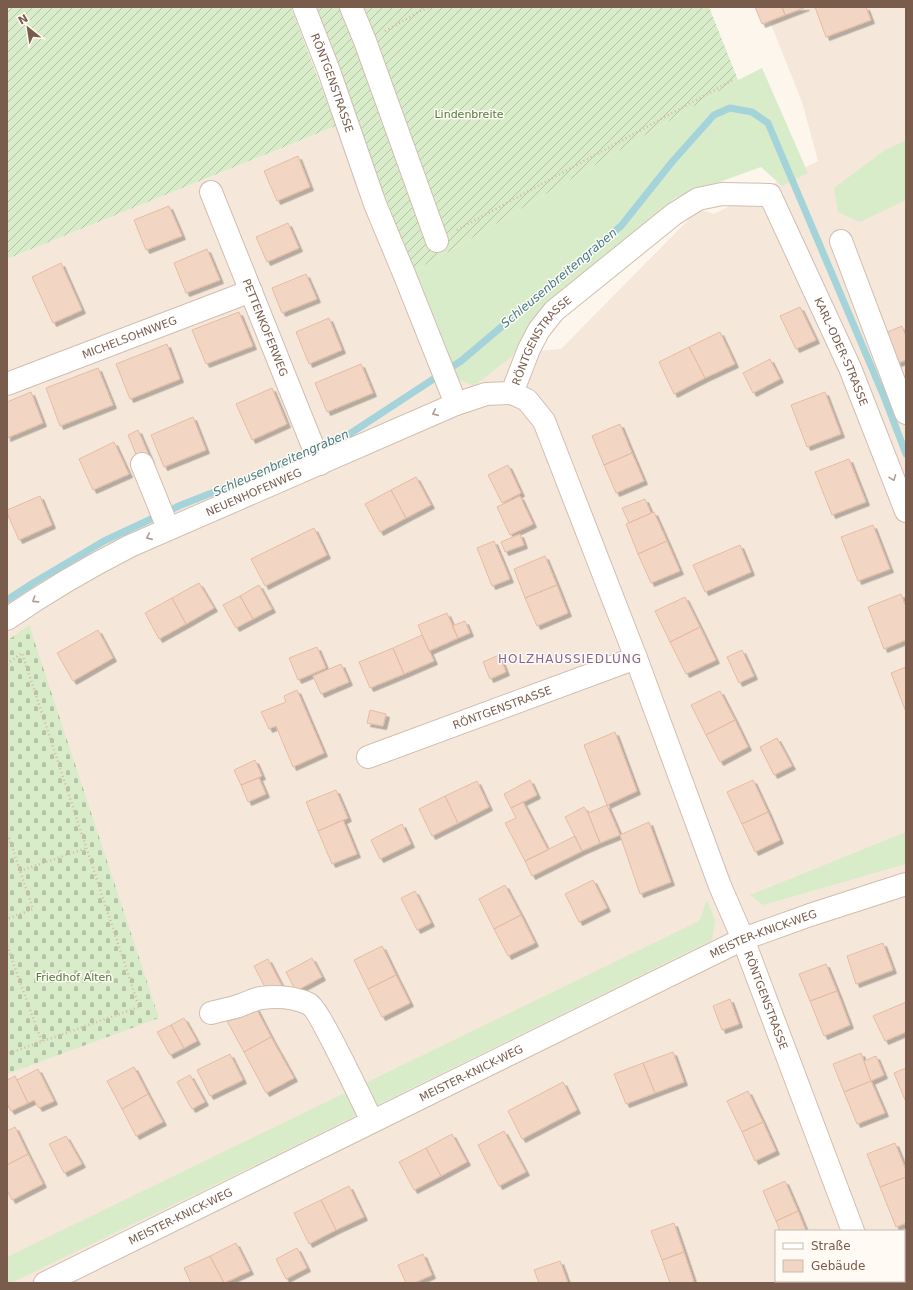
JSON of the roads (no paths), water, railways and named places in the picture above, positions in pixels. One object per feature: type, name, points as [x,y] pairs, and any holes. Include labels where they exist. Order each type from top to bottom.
[{"type":"street","name":"RÖNTGENSTRASSE","points":[[304,7],[329,71],[375,204],[453,396]]},
{"type":"street","points":[[351,7],[365,41],[437,241]]},
{"type":"street","name":"PETTENKOFERWEG","points":[[211,192],[316,456]]},
{"type":"street","name":"RÖNTGENSTRASSE","points":[[770,195],[722,194],[698,199],[674,214],[554,311],[539,330],[512,392],[527,400],[544,421],[636,658],[720,886],[743,939],[853,1230]]},
{"type":"street","name":"KARL-ODER-STRASSE","points":[[770,195],[850,368],[906,511]]},
{"type":"street","points":[[841,241],[906,413]]},
{"type":"street","name":"MICHELSOHNWEG","points":[[7,384],[251,291]]},
{"type":"street","name":"NEUENHOFENWEG","points":[[7,620],[46,593],[85,569],[130,546],[164,517],[316,456],[453,396],[512,392]]},
{"type":"street","points":[[142,464],[164,517]]},
{"type":"street","name":"RÖNTGENSTRASSE","points":[[368,757],[636,658]]},
{"type":"street","name":"MEISTER-KNICK-WEG","points":[[45,1283],[743,939],[810,915],[906,884]]},
{"type":"street","points":[[211,1013],[240,1006],[259,998],[278,997],[310,1004],[317,1014],[372,1122]]},
{"type":"waterway","name":"Schleusenbreitengraben","points":[[7,600],[104,541],[181,505],[237,483],[348,435],[461,361],[621,226],[672,162],[714,115],[730,108],[752,112],[768,123],[885,399],[906,454]]},
{"type":"district","name":"HOLZHAUSSIEDLUNG","points":[[570,659]]},
{"type":"park label","name":"Lindenbreite","points":[[469,114]]},
{"type":"park label","name":"Friedhof Alten","points":[[74,977]]}]
